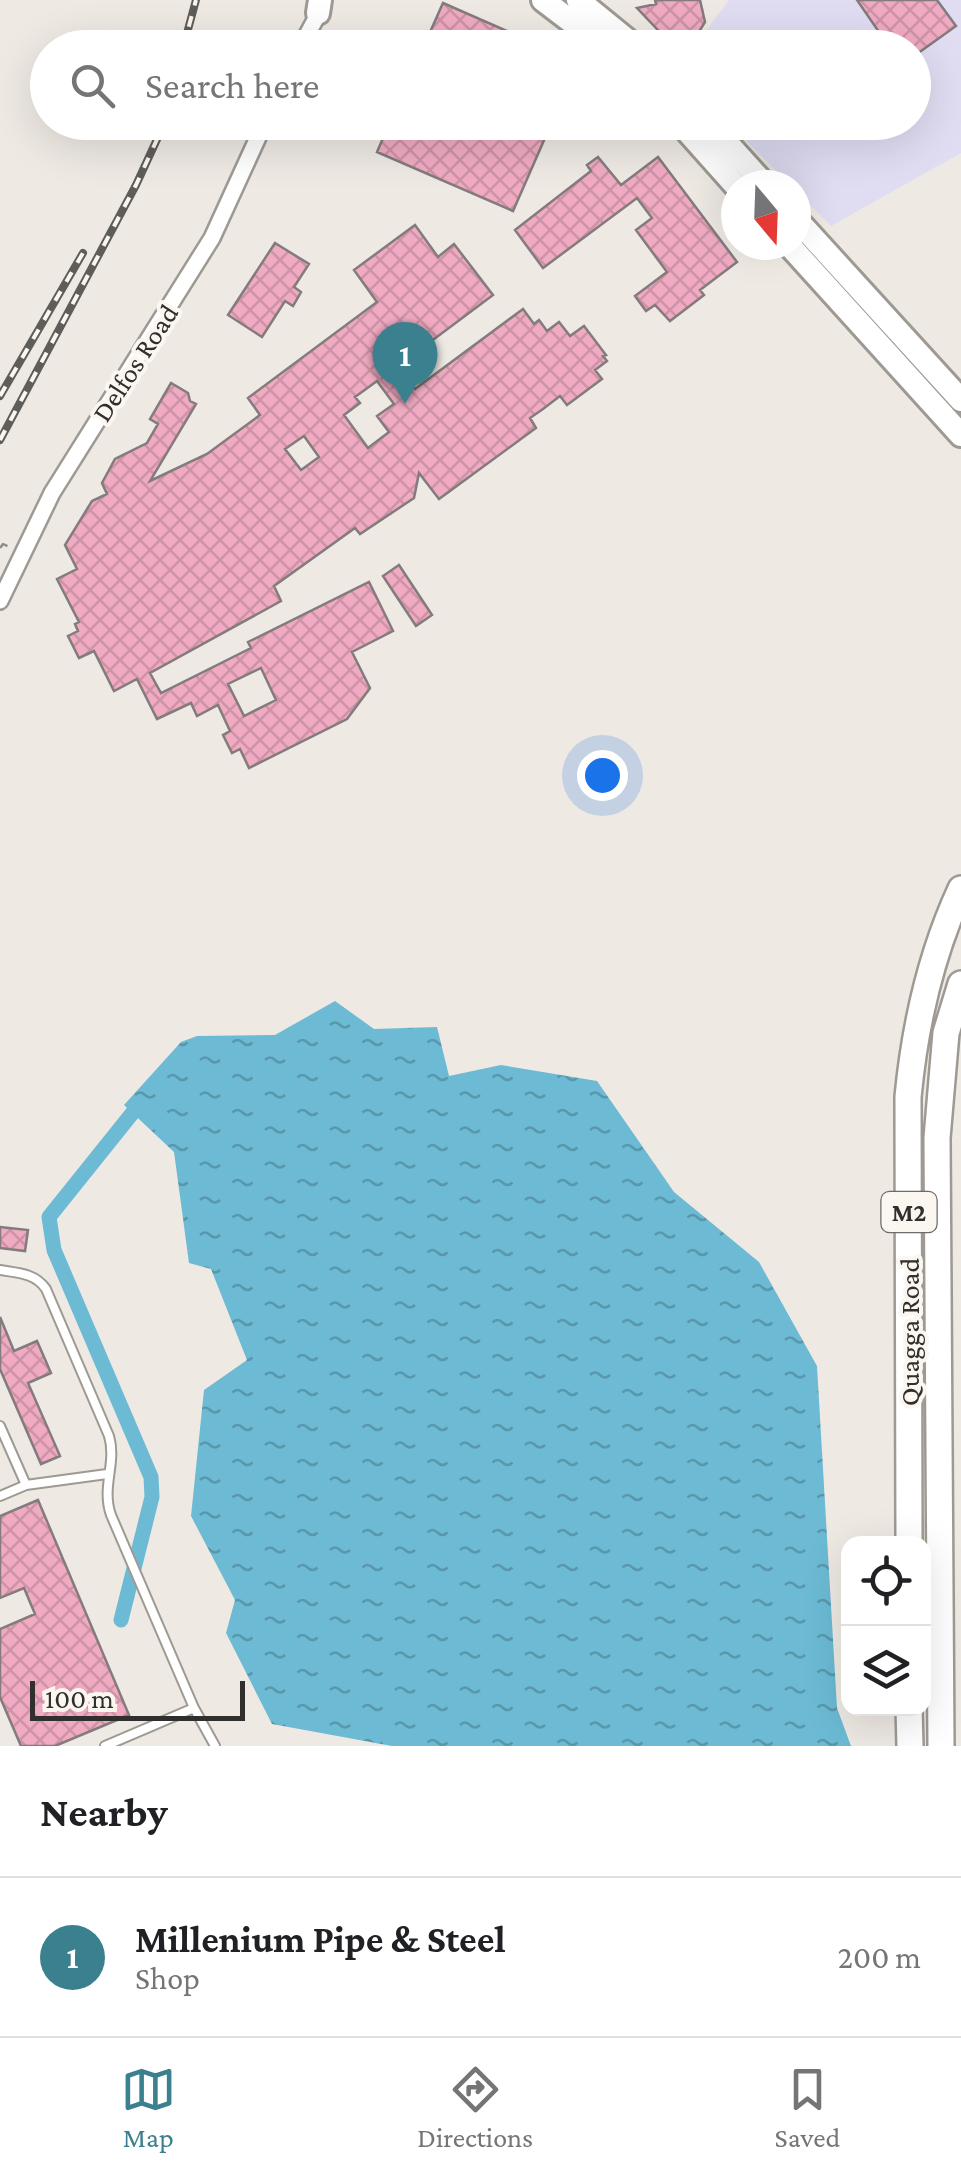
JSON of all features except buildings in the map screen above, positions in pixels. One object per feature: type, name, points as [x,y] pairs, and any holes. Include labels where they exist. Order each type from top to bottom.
[{"type":"main road","points":[[543,0],[582,30]]},
{"type":"main road","points":[[594,4],[619,30]]},
{"type":"main road","points":[[694,140],[722,170]]},
{"type":"main road","points":[[724,140],[751,170]]},
{"type":"main road","points":[[811,235],[961,400]]},
{"type":"main road","points":[[803,260],[961,435]]},
{"type":"main road","name":"Quagga Road","points":[[909,1536],[908,1097],[914,1037],[926,986],[936,949],[961,889]]},
{"type":"main road","name":"Quagga Road","points":[[941,1746],[937,1138],[946,1034],[961,984]]},
{"type":"main road","points":[[910,1716],[910,1746]]},
{"type":"street","points":[[309,30],[322,4]]},
{"type":"street","name":"Delfos Road","points":[[0,602],[52,494],[212,238],[257,140]]},
{"type":"lane","points":[[0,1270],[30,1275],[46,1289],[109,1436],[112,1460],[106,1501],[194,1708],[215,1746]]},
{"type":"lane","points":[[0,1426],[26,1484]]},
{"type":"lane","points":[[0,1496],[26,1484],[107,1474]]},
{"type":"lane","points":[[104,1746],[194,1708]]},
{"type":"shaded area","points":[[729,0],[961,0],[961,153],[831,226],[811,206],[811,170],[775,170],[746,140],[931,140],[931,30],[706,30]]},
{"type":"water","points":[[335,1001],[374,1029],[437,1027],[449,1076],[501,1065],[597,1081],[674,1192],[759,1262],[817,1366],[837,1708],[851,1746],[392,1746],[272,1724],[226,1633],[235,1600],[191,1516],[204,1390],[247,1360],[211,1269],[189,1263],[174,1152],[124,1105],[181,1042],[197,1036],[275,1035]]},
{"type":"waterway","points":[[121,1620],[152,1497],[151,1477],[54,1250],[49,1217],[134,1111]]},
{"type":"railway","points":[[188,30],[196,0]]},
{"type":"railway","points":[[0,440],[157,140]]},
{"type":"railway","points":[[0,396],[83,253]]},
{"type":"place","name":"Millenium Pipe & Steel","points":[[405,404]]}]
